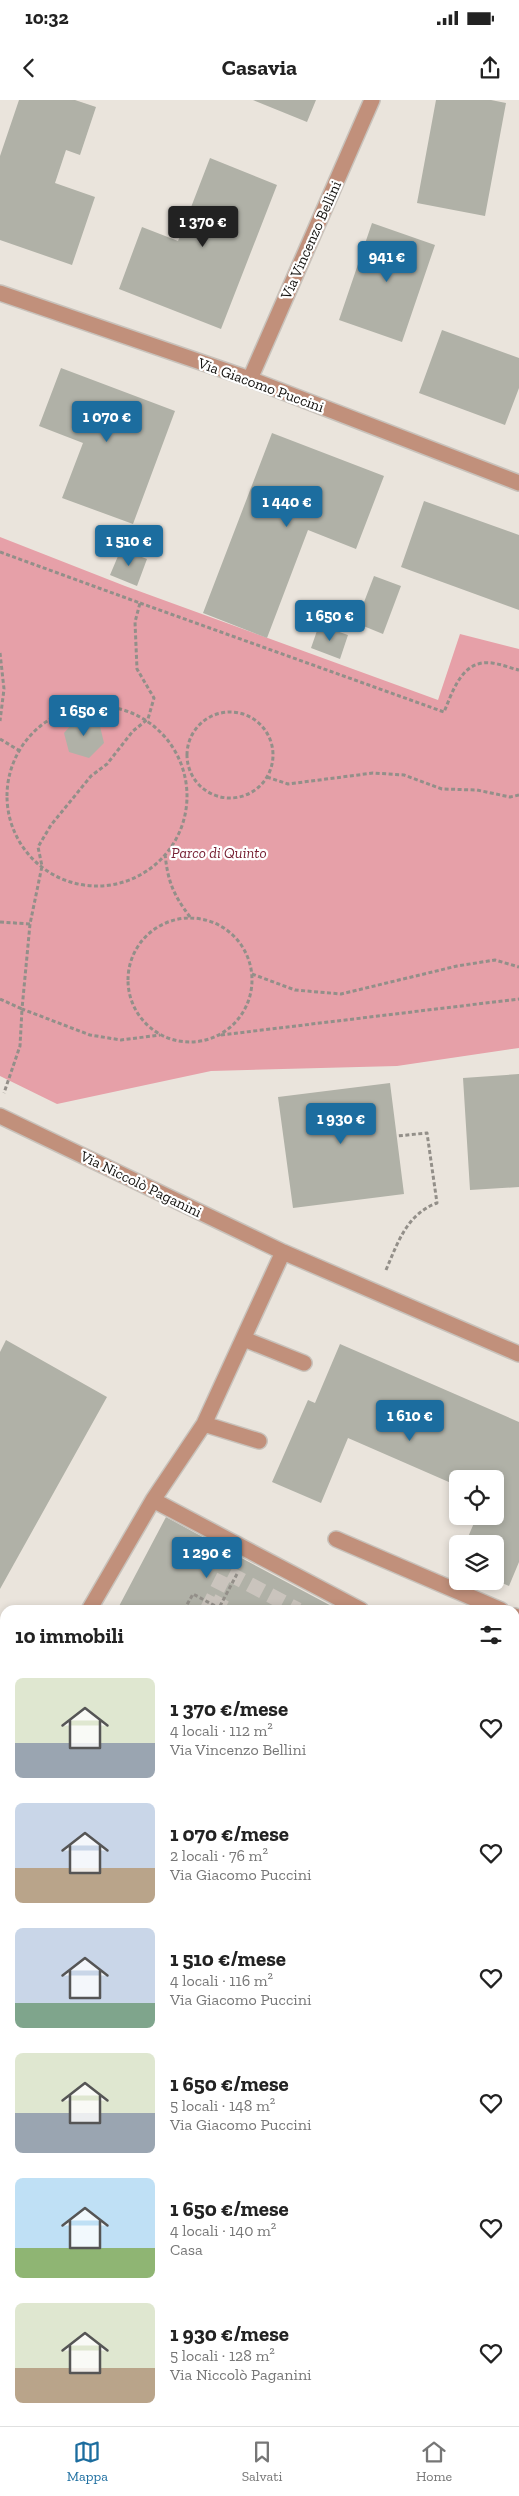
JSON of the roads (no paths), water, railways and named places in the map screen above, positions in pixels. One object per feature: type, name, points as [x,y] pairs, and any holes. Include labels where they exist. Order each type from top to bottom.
[{"type":"street","name":"Via Vincenzo Bellini","points":[[250,379],[372,100]]},
{"type":"street","name":"Via Giacomo Puccini","points":[[0,293],[250,379],[519,483]]},
{"type":"street","name":"Via Niccolò Paganini","points":[[0,1116],[283,1252],[519,1354]]},
{"type":"street","points":[[92,1605],[153,1500],[204,1424],[283,1252]]},
{"type":"street","points":[[244,1339],[304,1362]]},
{"type":"street","points":[[204,1424],[259,1441]]},
{"type":"street","points":[[153,1500],[352,1605]]},
{"type":"street","points":[[336,1539],[488,1605]]},
{"type":"tunnel","points":[[210,1605],[226,1572],[289,1605]]},
{"type":"tunnel","points":[[212,1601],[220,1605]]},
{"type":"park label","name":"Parco di Quinto","points":[[219,853]]}]
